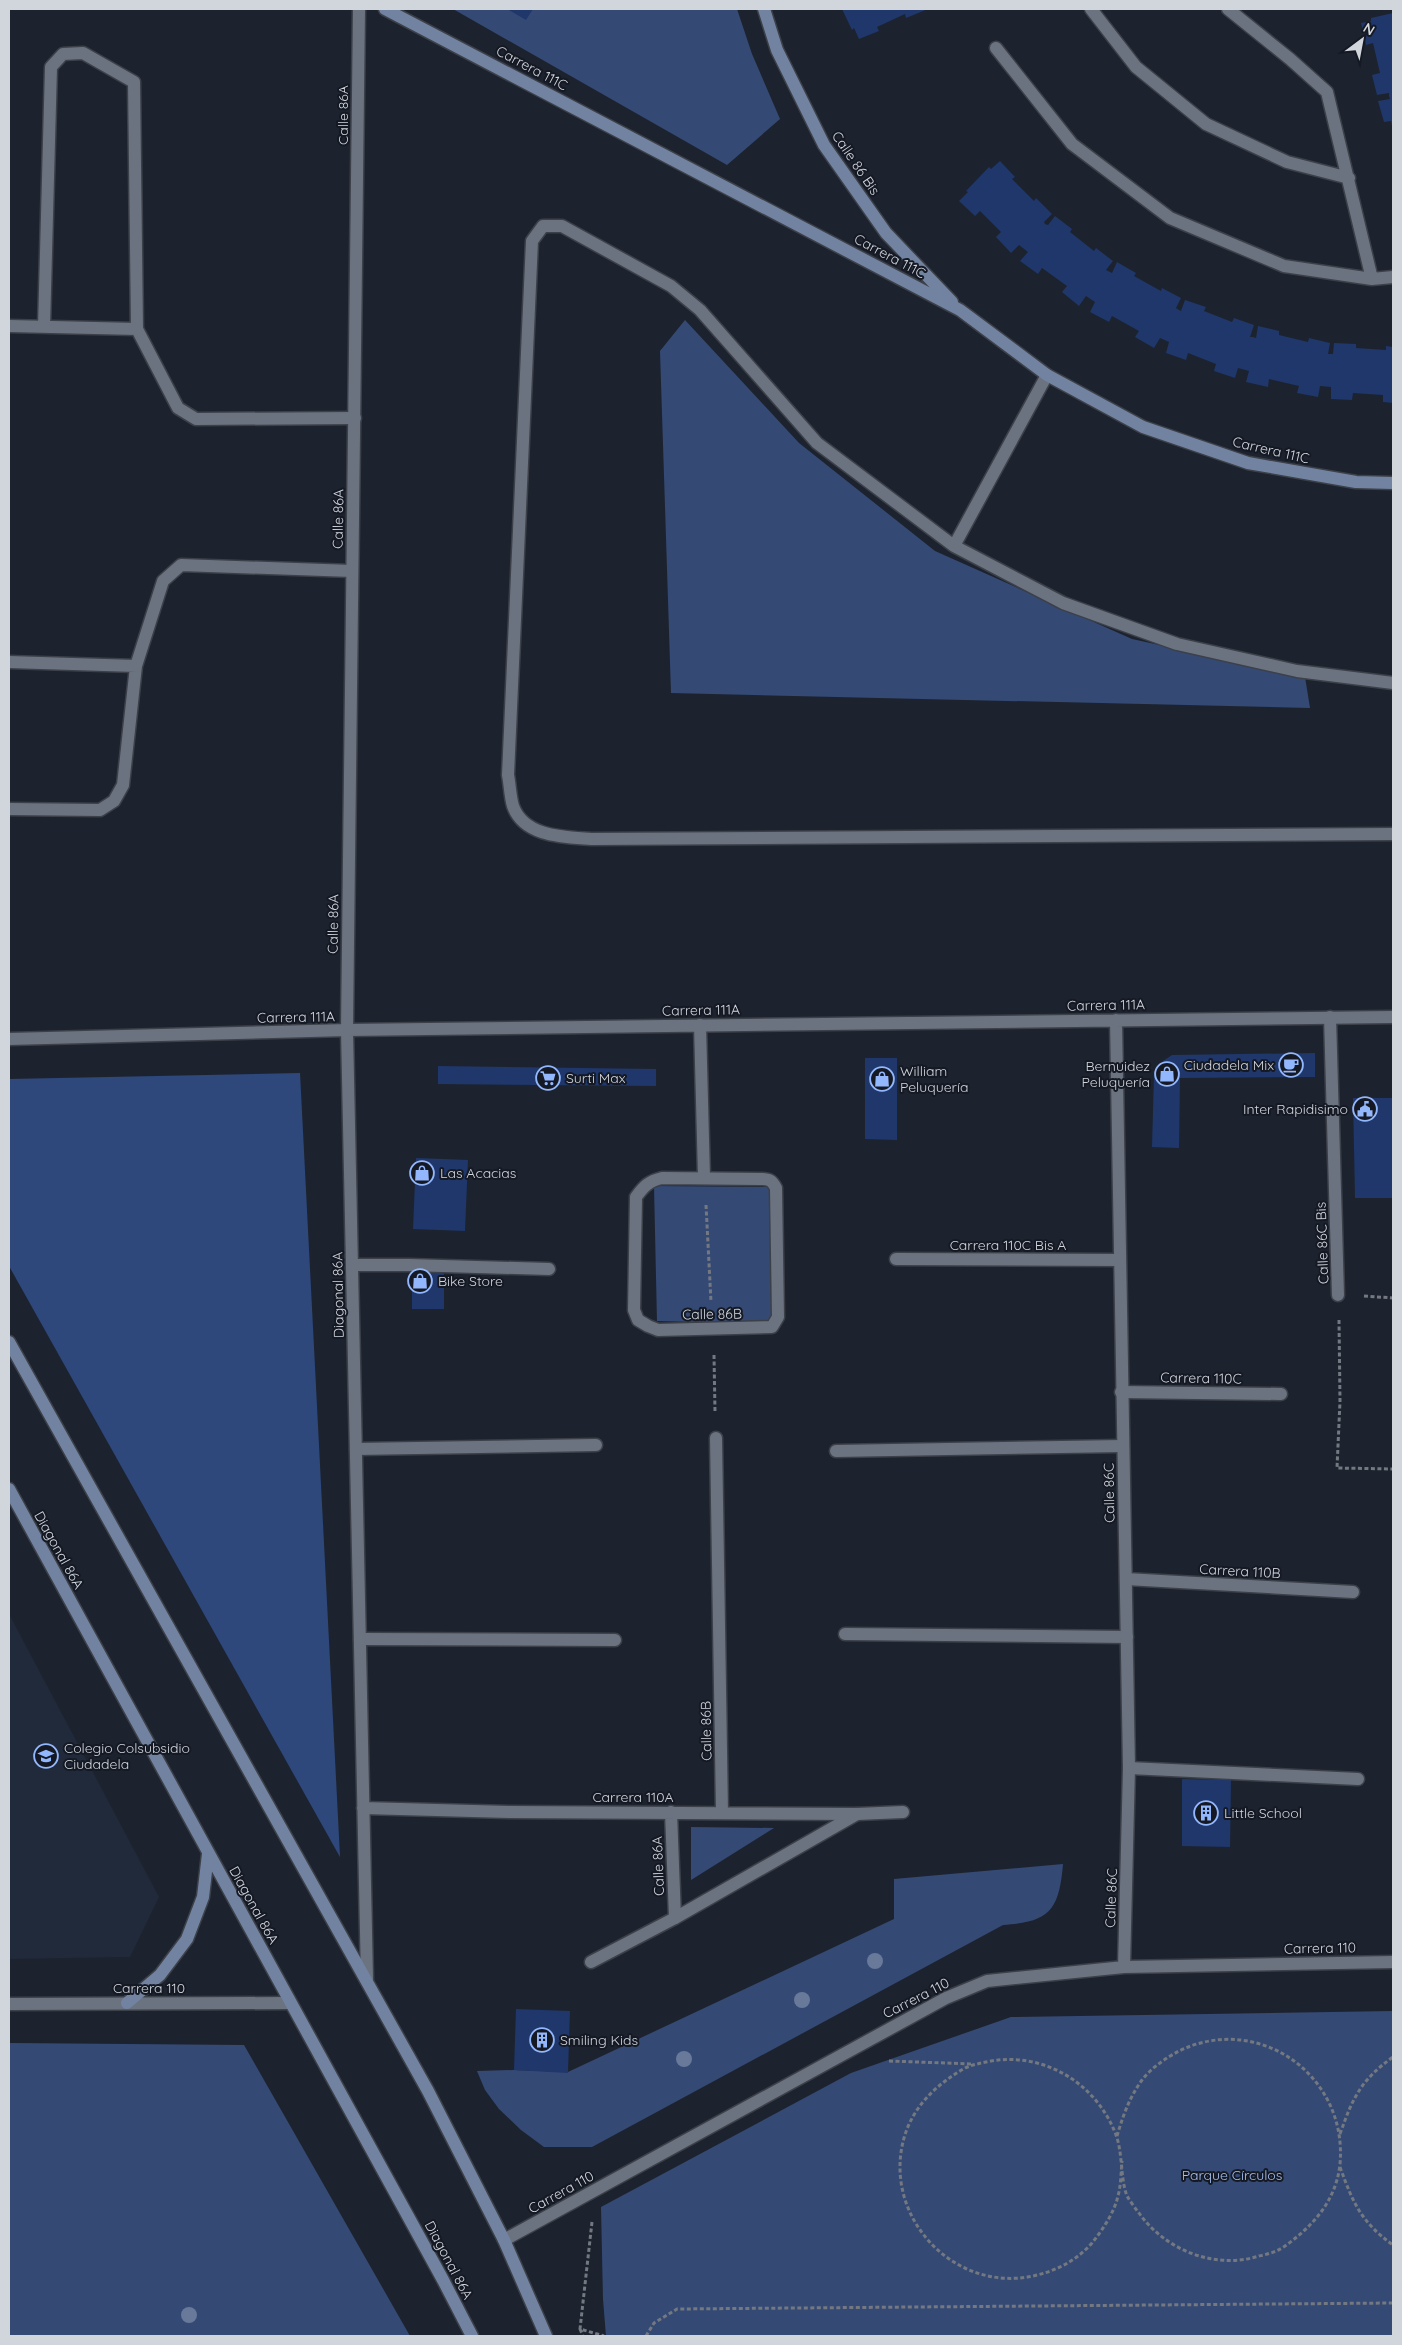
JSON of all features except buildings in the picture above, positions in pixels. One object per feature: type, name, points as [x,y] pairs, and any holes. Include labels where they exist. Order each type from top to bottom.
[{"type":"street","name":"Calle 86A","points":[[347,1030],[358,9]]},
{"type":"street","name":"Carrera 111C","points":[[385,9],[960,310],[1046,375],[1143,427],[1248,463],[1356,482],[1393,483]]},
{"type":"street","name":"Calle 86 Bis","points":[[764,9],[777,50],[824,145],[886,233],[960,310]]},
{"type":"street","points":[[1091,9],[1136,67],[1206,124],[1287,162],[1349,178]]},
{"type":"street","points":[[1228,9],[1290,59],[1327,92],[1372,279]]},
{"type":"street","points":[[996,48],[1072,144],[1170,218],[1284,266],[1372,279],[1393,277]]},
{"type":"street","points":[[44,327],[51,66],[64,54],[83,53],[134,82],[137,330],[178,408],[196,419],[355,418]]},
{"type":"street","points":[[1393,683],[1297,671],[1177,644],[1062,603],[954,546],[817,443],[700,310],[671,286],[562,226],[543,226],[532,241],[508,775],[514,807],[529,827],[556,837],[591,839],[1393,834]]},
{"type":"street","points":[[9,326],[137,330]]},
{"type":"street","points":[[954,546],[1046,375]]},
{"type":"street","points":[[9,809],[100,810],[114,800],[123,784],[136,666],[163,581],[181,565],[352,571]]},
{"type":"street","points":[[9,662],[136,666]]},
{"type":"street","name":"Calle 86C Bis","points":[[1330,1017],[1338,1295]]},
{"type":"street","name":"Carrera 111A","points":[[9,1039],[347,1030],[1393,1017]]},
{"type":"street","name":"Calle 86C","points":[[1116,1020],[1129,1768],[1124,1967]]},
{"type":"street","points":[[700,1025],[704,1177]]},
{"type":"street","name":"Diagonal 86A","points":[[347,1030],[367,1979]]},
{"type":"street","name":"Calle 86B","points":[[704,1177],[769,1179],[776,1188],[778,1317],[772,1327],[670,1330],[648,1326],[638,1320],[634,1310],[636,1197],[643,1187],[652,1180],[704,1177]]},
{"type":"street","name":"Carrera 110C Bis A","points":[[896,1259],[1119,1260]]},
{"type":"street","points":[[352,1265],[549,1269]]},
{"type":"street","name":"Diagonal 86A","points":[[9,1342],[428,2091],[504,2240],[546,2336]]},
{"type":"street","name":"Carrera 110C","points":[[1121,1392],[1281,1394]]},
{"type":"street","name":"Calle 86B","points":[[716,1438],[722,1813]]},
{"type":"street","points":[[356,1449],[596,1445]]},
{"type":"street","points":[[836,1450],[1122,1446]]},
{"type":"street","name":"Diagonal 86A","points":[[9,1489],[471,2334]]},
{"type":"street","name":"Carrera 110B","points":[[1126,1579],[1353,1592]]},
{"type":"street","points":[[845,1634],[1127,1637]]},
{"type":"street","points":[[360,1639],[616,1640]]},
{"type":"street","points":[[1129,1768],[1358,1779]]},
{"type":"street","name":"Carrera 110A","points":[[363,1808],[509,1812],[857,1814],[903,1812]]},
{"type":"street","name":"Calle 86A","points":[[670,1812],[674,1918]]},
{"type":"street","points":[[591,1962],[674,1918],[857,1814]]},
{"type":"street","points":[[127,2003],[160,1975],[175,1958],[187,1939],[203,1897],[208,1854]]},
{"type":"street","name":"Carrera 110","points":[[504,2240],[946,1998],[987,1981],[1124,1967],[1393,1962]]},
{"type":"street","name":"Carrera 110","points":[[9,2004],[290,2003]]},
{"type":"path","name":"Calle 86C Bis","points":[[1338,1295],[1340,1401],[1337,1468],[1393,1470]]},
{"type":"path","points":[[884,2061],[973,2064],[1008,2058],[1044,2064],[1076,2080],[1101,2105],[1117,2136],[1127,2196],[1148,2226],[1176,2248],[1209,2260],[1245,2261],[1279,2250],[1308,2230],[1329,2201],[1340,2167],[1340,2134],[1331,2103],[1313,2076],[1289,2056],[1260,2043],[1228,2038],[1196,2043],[1167,2057],[1143,2078],[1126,2105],[1117,2136]]},
{"type":"path","points":[[1340,2134],[1352,2101],[1372,2072],[1393,2057]]},
{"type":"path","points":[[973,2064],[942,2081],[919,2106],[904,2138],[899,2173],[906,2207],[919,2230],[950,2261],[982,2276],[1017,2279],[1051,2272],[1082,2255],[1104,2228],[1118,2196],[1122,2162]]},
{"type":"path","points":[[1340,2167],[1353,2202],[1374,2231],[1393,2245]]},
{"type":"path","points":[[583,2336],[580,2329],[594,2191]]},
{"type":"path","points":[[646,2336],[654,2323],[677,2309],[1393,2303]]},
{"type":"path","points":[[580,2329],[604,2336]]},
{"type":"shaded area","points":[[300,1073],[340,1857],[9,1266],[9,1079]]},
{"type":"shaded area","name":"Colegio Colsubsidio Ciudadela","points":[[9,1614],[159,1897],[130,1957],[9,1959]]},
{"type":"green space","points":[[453,9],[737,9],[752,54],[780,119],[727,165]]},
{"type":"green space","points":[[685,320],[799,443],[935,551],[1132,639],[1305,677],[1310,708],[671,693],[660,351]]},
{"type":"green space","points":[[654,1186],[769,1187],[772,1324],[657,1321]]},
{"type":"green space","points":[[691,1827],[774,1828],[691,1880]]},
{"type":"green space","points":[[1063,1864],[1059,1893],[1055,1903],[1042,1917],[1032,1921],[1003,1925],[592,2147],[544,2147],[521,2130],[499,2109],[485,2090],[477,2071],[568,2072],[894,1919],[894,1879]]},
{"type":"green space","name":"Parque Círculos","points":[[1393,2011],[1393,2336],[606,2336],[603,2299],[601,2207],[851,2073],[1011,2017]]},
{"type":"green space","points":[[9,2043],[244,2045],[410,2336],[9,2336]]},
{"type":"place","name":"Ciudadela Mix","points":[[1291,1065]]},
{"type":"place","name":"Bernuidez Peluquería","points":[[1167,1074]]},
{"type":"place","name":"Surti Max","points":[[548,1078]]},
{"type":"place","name":"William Peluquería","points":[[882,1079]]},
{"type":"place","name":"Inter Rapidisimo","points":[[1365,1109]]},
{"type":"place","name":"Las Acacias","points":[[422,1173]]},
{"type":"place","name":"Bike Store","points":[[420,1281]]},
{"type":"place","name":"Colegio Colsubsidio Ciudadela","points":[[46,1756]]},
{"type":"place","name":"Little School","points":[[1206,1813]]},
{"type":"place","name":"Smiling Kids","points":[[542,2040]]}]
